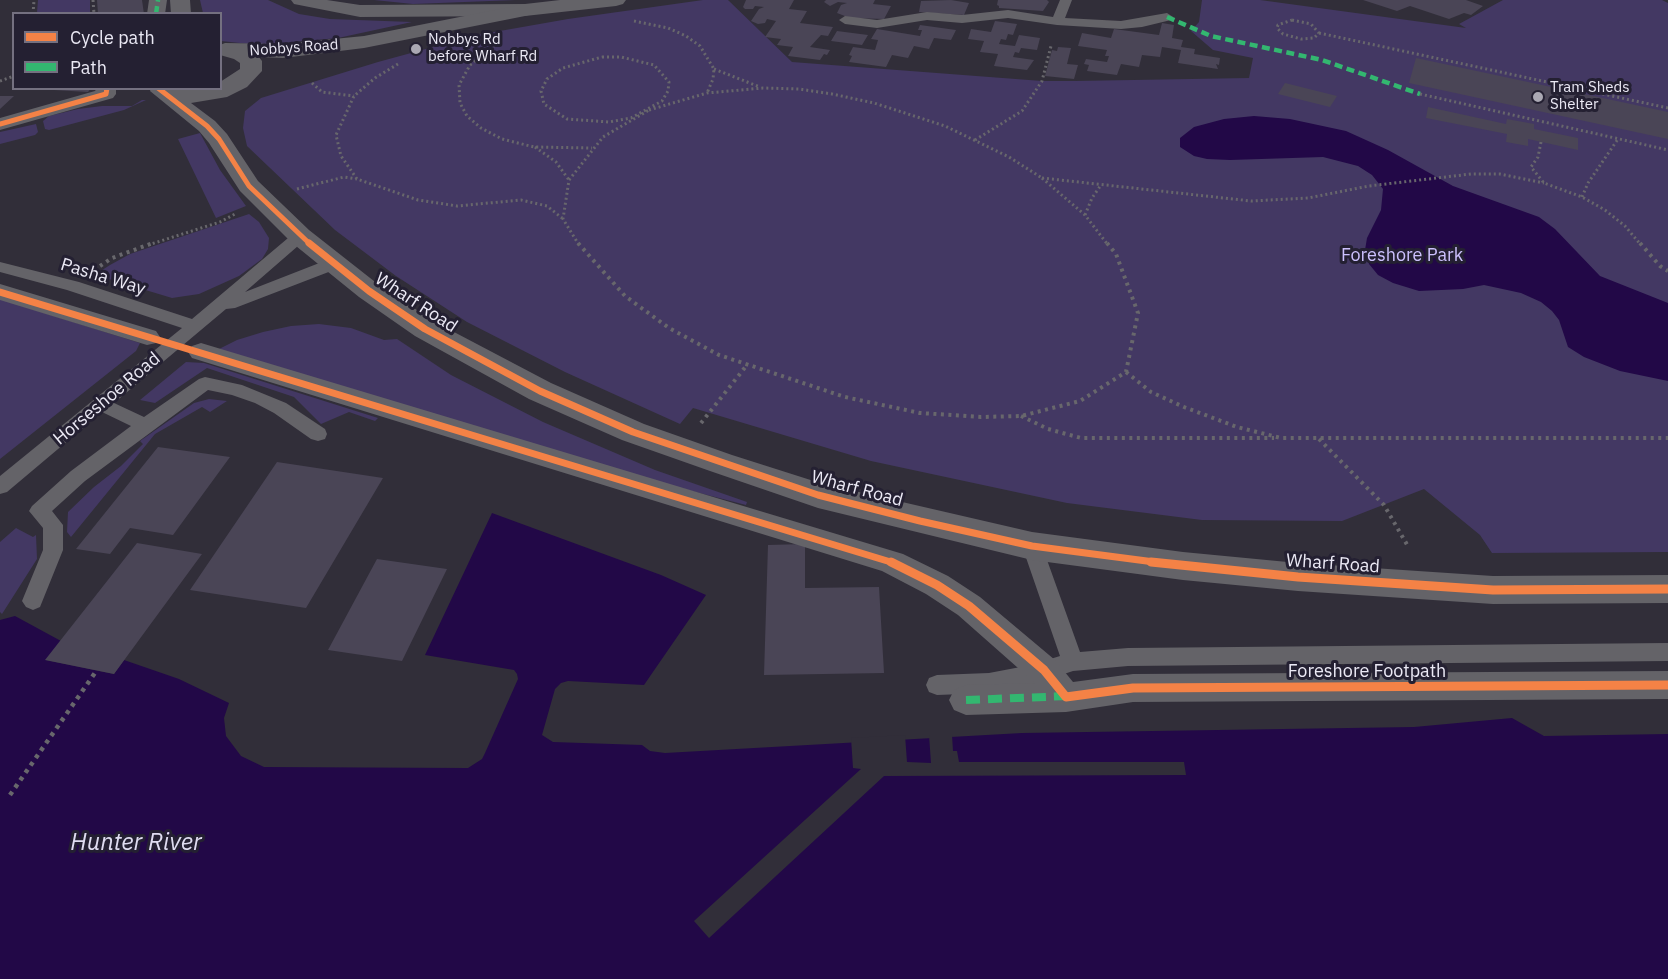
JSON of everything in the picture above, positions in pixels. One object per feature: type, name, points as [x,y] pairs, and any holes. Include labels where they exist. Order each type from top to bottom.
[{"type":"street","points":[[300,0],[331,7],[360,10],[525,10]]},
{"type":"street","name":"Nobbys Road","points":[[223,50],[283,51],[364,42],[525,10],[616,0]]},
{"type":"street","name":"Nobbys Road","points":[[222,88],[364,42]]},
{"type":"street","points":[[219,139],[225,105],[236,84],[251,71],[251,61],[242,54],[223,50]]},
{"type":"street","points":[[0,123],[106,94],[105,90]]},
{"type":"street","name":"Nobbys Road","points":[[160,90],[174,96],[198,96],[217,90]]},
{"type":"street","name":"Wharf Road","points":[[160,90],[198,117],[219,139],[249,186],[300,236],[333,264],[425,329],[540,391],[633,432],[818,495],[1032,546],[1183,566],[1493,590],[1668,589]]},
{"type":"street","points":[[0,292],[147,337]]},
{"type":"street","points":[[198,339],[482,439],[600,472],[892,562],[937,585],[969,606],[1044,670],[1066,697]]},
{"type":"street","name":"Foreshore Footpath","points":[[966,700],[1066,697],[1133,688],[1668,685]]},
{"type":"lane","points":[[1057,21],[1065,0]]},
{"type":"lane","points":[[845,20],[877,24],[927,16],[962,19],[1008,14],[1057,21],[1121,25],[1167,17]]},
{"type":"lane","name":"Horseshoe Road","points":[[0,487],[101,404],[198,339],[214,310],[300,236]]},
{"type":"lane","points":[[214,310],[333,264]]},
{"type":"lane","name":"Pasha Way","points":[[0,267],[73,286],[198,339]]},
{"type":"lane","points":[[33,601],[53,550],[53,525],[39,511],[78,476],[205,383],[236,389],[261,399],[280,408],[318,434]]},
{"type":"lane","points":[[101,404],[145,425]]},
{"type":"lane","points":[[1032,546],[1074,662]]},
{"type":"lane","points":[[937,685],[989,683],[1074,662],[1128,657],[1668,652]]},
{"type":"path","points":[[630,20],[669,28],[700,46],[714,69],[713,79],[707,93]]},
{"type":"path","points":[[1319,33],[1314,38],[1301,39],[1283,34],[1277,28],[1285,21],[1298,20],[1311,24],[1319,33],[1668,108]]},
{"type":"path","points":[[975,140],[1022,111],[1042,81],[1057,21]]},
{"type":"path","points":[[297,189],[344,177],[357,179],[418,200],[457,206],[521,200],[547,206],[563,219],[577,242],[625,296],[669,328],[719,355],[845,397],[920,413],[981,417],[1021,416],[1080,401],[1126,372],[1138,313],[1116,254],[1085,215],[1042,178],[975,140],[945,126],[874,103],[799,89],[763,88],[707,93],[650,110],[631,118],[609,122],[587,122],[567,118],[550,110],[544,104],[541,91],[547,79],[573,63],[602,57],[639,60],[660,70],[669,82],[668,91],[662,101],[650,110],[617,128],[592,148],[569,180],[563,219]]},
{"type":"path","points":[[357,179],[341,156],[336,135],[354,96],[375,78],[402,62]]},
{"type":"path","points":[[470,65],[459,84],[460,103],[467,116],[481,128],[502,139],[534,147],[592,148]]},
{"type":"path","points":[[714,69],[763,88]]},
{"type":"path","points":[[312,83],[322,92],[354,96]]},
{"type":"path","points":[[1420,94],[1668,150]]},
{"type":"path","points":[[1582,197],[1588,183],[1618,139]]},
{"type":"path","points":[[1541,142],[1538,157],[1531,166],[1544,183]]},
{"type":"path","points":[[534,147],[556,162],[569,180]]},
{"type":"path","points":[[1042,178],[1251,201],[1308,198],[1369,186],[1440,176],[1500,174],[1544,183],[1582,197],[1625,226],[1660,266],[1668,271]]},
{"type":"path","points":[[1085,215],[1101,185]]},
{"type":"path","points":[[96,268],[112,258],[137,248],[175,234],[220,222],[238,213]]},
{"type":"path","points":[[681,448],[747,365]]},
{"type":"path","points":[[1126,372],[1151,392],[1184,407],[1237,427],[1281,438]]},
{"type":"path","points":[[1021,416],[1048,429],[1081,438],[1668,438]]},
{"type":"path","points":[[1319,438],[1384,505],[1431,586]]},
{"type":"path","points":[[10,795],[97,670]]},
{"type":"green space","points":[[38,0],[90,0],[90,12],[37,12]]},
{"type":"green space","points":[[200,0],[268,0],[299,14],[330,19],[412,22],[338,38],[259,45],[222,41],[222,12],[203,12]]},
{"type":"green space","points":[[374,0],[516,0],[413,4]]},
{"type":"green space","name":"Foreshore Park","points":[[703,0],[728,0],[792,62],[1042,81],[1249,78],[1253,58],[1213,50],[1191,31],[1199,22],[1202,0],[1260,0],[1466,28],[1459,24],[1503,0],[1662,0],[1668,3],[1668,552],[1492,553],[1480,535],[1424,489],[1342,521],[1202,520],[1067,503],[871,461],[693,408],[680,424],[565,372],[467,322],[396,276],[335,230],[247,146],[243,128],[245,111],[261,98],[378,62],[477,35],[568,19]]},
{"type":"green space","points":[[146,100],[124,110],[49,130],[45,129],[43,121],[49,116],[102,106],[132,106]]},
{"type":"green space","points":[[36,124],[38,132],[35,135],[0,144],[0,132]]},
{"type":"green space","points":[[200,133],[220,170],[246,206],[216,218],[178,139]]},
{"type":"green space","points":[[249,214],[259,222],[269,238],[268,249],[262,259],[239,276],[199,294],[172,298],[99,276],[99,272],[130,254]]},
{"type":"green space","points":[[0,299],[140,343],[136,351],[0,459]]},
{"type":"green space","points":[[319,324],[351,328],[384,340],[397,339],[451,375],[543,422],[655,470],[747,502],[746,505],[529,449],[219,349],[237,340],[263,332],[291,326]]},
{"type":"green space","points":[[186,362],[204,363],[378,418],[375,421],[349,412],[321,424],[294,397],[207,368],[155,403],[140,400]]},
{"type":"green space","points":[[209,399],[227,401],[210,412],[202,407],[155,434],[71,537],[67,532],[68,512],[94,487],[121,466],[143,444],[140,441],[194,403]]},
{"type":"green space","points":[[16,528],[33,537],[36,535],[37,559],[2,614],[0,612],[0,542]]},
{"type":"water","points":[[1254,116],[1290,119],[1346,131],[1388,150],[1453,186],[1539,217],[1555,229],[1600,276],[1668,303],[1668,381],[1620,371],[1584,357],[1568,347],[1559,320],[1552,311],[1541,302],[1521,293],[1484,285],[1463,289],[1419,291],[1393,283],[1378,275],[1369,264],[1365,250],[1367,238],[1381,210],[1383,189],[1372,175],[1358,166],[1323,157],[1207,159],[1194,156],[1180,147],[1180,138],[1194,127],[1224,119]]},
{"type":"water","name":"Hunter River","points":[[492,513],[661,575],[706,595],[644,685],[568,681],[561,683],[555,689],[542,735],[553,742],[642,745],[650,751],[665,753],[1022,733],[1414,727],[1512,718],[1544,736],[1668,734],[1668,979],[0,979],[0,620],[15,616],[61,641],[46,660],[114,674],[124,660],[179,679],[229,703],[224,718],[226,736],[241,756],[264,767],[468,768],[482,759],[518,679],[517,674],[514,670],[425,655]]},
{"type":"pier","points":[[905,735],[907,762],[931,763],[929,735],[952,735],[953,751],[957,751],[959,762],[1184,762],[1186,775],[884,776],[709,938],[694,921],[861,769],[853,768],[851,738]]},
{"type":"building","points":[[97,0],[142,0],[144,12],[98,12]]},
{"type":"building","points":[[746,0],[794,0],[789,9],[807,11],[800,23],[833,27],[828,36],[821,35],[810,47],[830,50],[827,55],[824,54],[820,60],[788,56],[793,47],[777,45],[781,39],[765,37],[776,21],[767,19],[765,23],[758,24],[751,21],[759,9],[764,7],[755,6],[753,9],[745,9],[743,7]]},
{"type":"building","points":[[826,0],[875,0],[873,4],[891,6],[884,19],[850,18],[837,13],[841,5],[847,3],[838,2],[830,6],[824,2]]},
{"type":"building","points":[[951,0],[969,3],[964,15],[919,12],[921,1]]},
{"type":"building","points":[[998,0],[1047,0],[1049,2],[1043,11],[999,8]]},
{"type":"building","points":[[1363,0],[1466,0],[1483,6],[1471,15],[1464,13],[1449,19],[1410,6],[1397,11]]},
{"type":"building","points":[[995,21],[1017,24],[1013,35],[1008,34],[1006,40],[1001,39],[999,44],[1015,46],[1019,35],[1040,38],[1037,50],[1021,48],[1019,53],[1015,52],[1013,57],[1034,60],[1027,70],[994,66],[998,54],[980,52],[984,41],[968,39],[971,29],[991,32]]},
{"type":"building","points":[[1162,23],[1174,25],[1172,38],[1183,40],[1181,47],[1195,49],[1194,54],[1220,58],[1219,65],[1216,64],[1218,69],[1178,63],[1181,50],[1162,47],[1160,57],[1142,55],[1139,67],[1121,64],[1117,75],[1087,71],[1089,65],[1084,64],[1086,59],[1107,62],[1109,56],[1105,56],[1107,50],[1078,46],[1082,33],[1111,38],[1114,29],[1159,35]]},
{"type":"building","points":[[920,25],[956,30],[951,40],[934,38],[929,49],[914,46],[908,58],[892,55],[886,67],[849,62],[852,56],[849,55],[853,47],[875,50],[878,40],[871,39],[877,29],[920,36],[922,30],[918,30]]},
{"type":"building","points":[[837,31],[868,35],[862,45],[831,41]]},
{"type":"building","points":[[1058,47],[1071,48],[1067,64],[1078,65],[1074,79],[1045,76],[1052,50],[1057,51]]},
{"type":"building","name":"Tram Sheds Shelter","points":[[1416,58],[1668,112],[1668,139],[1409,83]]},
{"type":"building","points":[[1285,83],[1337,96],[1330,107],[1278,94]]},
{"type":"building","points":[[54,90],[90,90],[88,92]]},
{"type":"building","points":[[0,96],[14,96],[0,109]]},
{"type":"building","points":[[1428,107],[1506,124],[1507,119],[1534,124],[1534,129],[1578,138],[1578,150],[1528,139],[1528,146],[1506,142],[1507,134],[1426,118]]},
{"type":"building","points":[[158,447],[230,457],[173,535],[130,528],[110,554],[76,549]]},
{"type":"building","points":[[277,462],[383,478],[306,608],[190,590]]},
{"type":"building","points":[[137,543],[202,554],[114,674],[45,660]]},
{"type":"building","points":[[805,544],[805,588],[879,587],[884,673],[764,675],[768,545]]},
{"type":"building","points":[[377,559],[447,569],[402,661],[328,650]]},
{"type":"marked path","points":[[156,12],[158,0]]},
{"type":"marked path","points":[[1167,17],[1211,36],[1322,60],[1420,94]]},
{"type":"marked path","points":[[966,700],[1069,696]]},
{"type":"cycle path","points":[[0,124],[106,94],[106,90]]},
{"type":"cycle path","points":[[161,90],[207,126],[219,139],[249,186],[300,236],[369,291],[425,329],[540,391],[633,432],[721,463],[818,495],[1032,546],[1183,566],[1298,577],[1493,590],[1668,589]]},
{"type":"cycle path","points":[[0,292],[892,562],[937,585],[969,606],[1044,670],[1066,697],[1133,688],[1668,685]]},
{"type":"place","name":"Nobbys Rd before Wharf Rd","points":[[416,49]]},
{"type":"place","name":"Tram Sheds Shelter","points":[[1538,97]]}]
